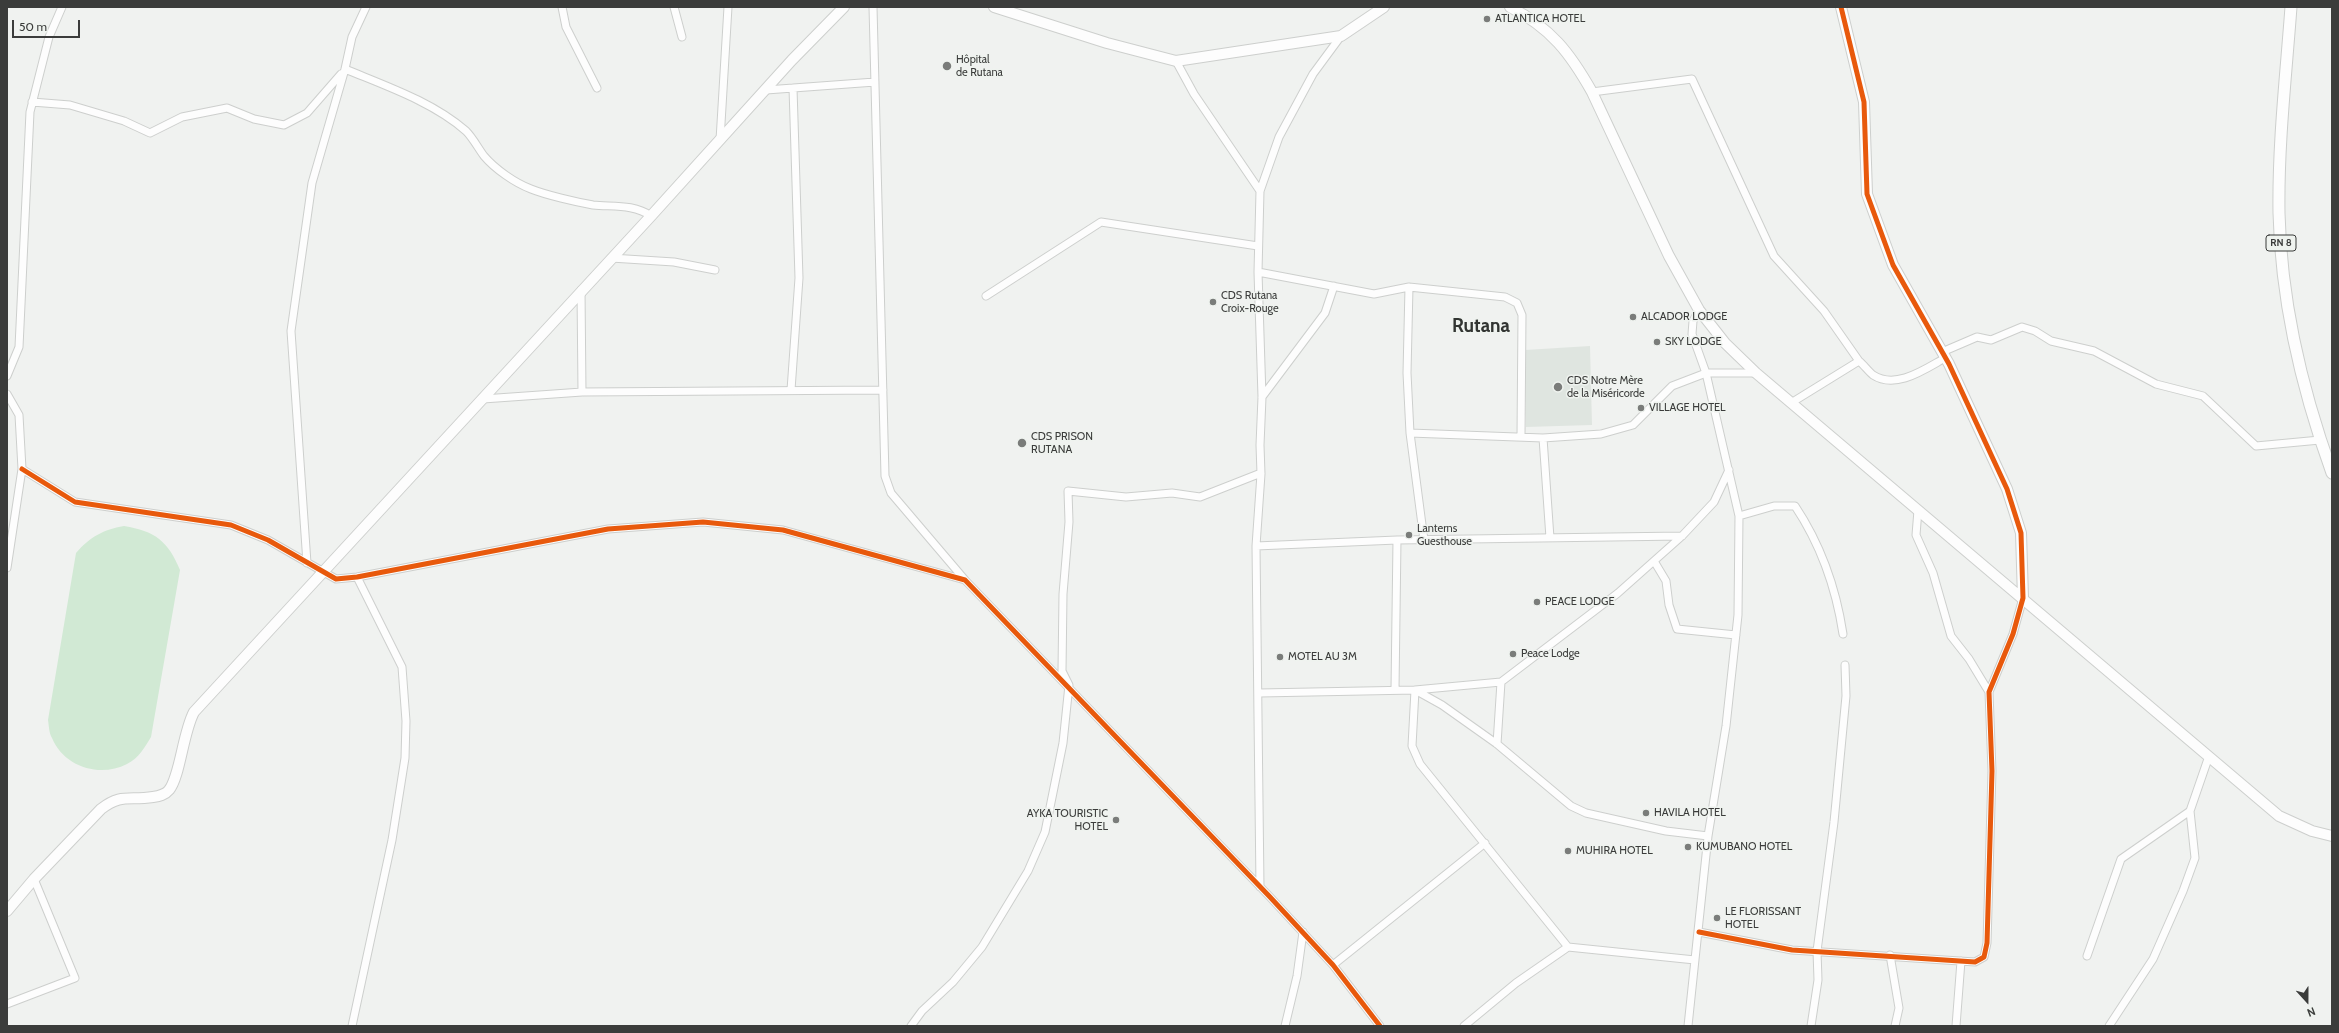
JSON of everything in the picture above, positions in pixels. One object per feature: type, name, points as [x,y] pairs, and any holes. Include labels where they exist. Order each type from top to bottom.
[{"type":"main road","points":[[7,911],[34,879],[101,809],[112,800],[160,796],[170,790],[174,781],[188,723],[194,712],[581,290],[844,7]]},
{"type":"main road","points":[[994,7],[1108,43],[1176,61],[1340,36],[1384,7]]},
{"type":"main road","points":[[1510,7],[1532,18],[1549,32],[1577,66],[1592,92],[1669,256],[1699,310],[1724,343],[1756,374],[2280,816],[2312,831],[2332,836]]},
{"type":"main road","points":[[1841,7],[1864,102],[1867,194],[1893,265],[1943,355],[2007,489],[2021,533],[2023,598]]},
{"type":"main road","name":"RN 8","points":[[2291,7],[2280,151],[2279,213],[2282,259],[2294,347],[2320,440],[2332,473]]},
{"type":"street","points":[[7,376],[19,347],[30,112],[50,37],[62,7]]},
{"type":"street","points":[[307,563],[291,331],[312,183],[345,70],[352,36],[366,7]]},
{"type":"street","points":[[562,7],[566,27],[597,88]]},
{"type":"street","points":[[674,7],[682,37]]},
{"type":"street","points":[[720,140],[728,7]]},
{"type":"street","points":[[873,7],[885,476],[891,493],[965,580],[1068,685],[1303,932],[1334,966],[1380,1026]]},
{"type":"street","points":[[1260,886],[1260,693],[1256,546],[1261,473],[1260,445],[1262,397],[1258,272],[1260,191],[1279,137],[1313,74],[1340,36]]},
{"type":"street","points":[[1176,61],[1194,94],[1260,191]]},
{"type":"street","points":[[32,102],[70,105],[124,121],[150,133],[182,117],[228,108],[254,119],[284,125],[307,113],[345,70]]},
{"type":"street","points":[[345,70],[396,90],[436,111],[467,132],[485,157],[504,173],[530,189],[592,204],[620,206],[643,210],[651,216]]},
{"type":"street","points":[[1592,92],[1692,79],[1774,256],[1824,311],[1859,361],[1873,375],[1886,380],[1899,380],[1916,374],[1943,355],[1977,337],[1991,340],[2022,327],[2035,331],[2051,341],[2094,351],[2156,384],[2203,396],[2256,446],[2320,440]]},
{"type":"street","points":[[766,90],[875,82]]},
{"type":"street","points":[[791,390],[799,278],[793,88]]},
{"type":"street","points":[[986,296],[1101,222],[1258,246]]},
{"type":"street","points":[[611,258],[674,262],[714,270]]},
{"type":"street","points":[[1258,272],[1374,294],[1409,287],[1505,297],[1517,303],[1522,315],[1521,436]]},
{"type":"street","points":[[1262,397],[1325,313],[1334,286]]},
{"type":"street","points":[[1409,287],[1407,373],[1410,433],[1424,540]]},
{"type":"street","points":[[581,290],[582,392]]},
{"type":"street","points":[[1688,1026],[1708,836],[1726,726],[1738,616],[1739,516],[1706,373],[1692,330],[1693,321],[1699,310]]},
{"type":"street","points":[[1791,403],[1859,361]]},
{"type":"street","points":[[1410,433],[1543,438],[1601,434],[1633,425],[1672,386],[1706,373],[1756,374]]},
{"type":"street","points":[[482,399],[582,392],[883,390]]},
{"type":"street","points":[[7,394],[19,415],[22,470],[7,568]]},
{"type":"street","points":[[1543,438],[1550,538]]},
{"type":"street","points":[[22,470],[75,502],[232,525],[268,540],[336,579],[357,577],[608,529],[703,522],[783,530],[965,580]]},
{"type":"street","points":[[1260,693],[1395,689],[1415,690],[1500,682],[1618,593],[1682,536],[1714,502],[1729,470]]},
{"type":"street","points":[[911,1026],[922,1010],[953,982],[982,947],[1028,871],[1045,832],[1063,743],[1068,685],[1062,671],[1063,594],[1069,522],[1068,491],[1126,497],[1172,493],[1200,497],[1261,473]]},
{"type":"street","points":[[1739,516],[1774,506],[1795,506],[1812,530],[1832,582],[1838,604],[1843,634]]},
{"type":"street","points":[[1918,510],[1916,535],[1933,573],[1952,636],[1969,659],[1989,692]]},
{"type":"street","points":[[1256,546],[1397,540],[1682,536]]},
{"type":"street","points":[[1395,689],[1397,540]]},
{"type":"street","points":[[1654,561],[1666,581],[1669,606],[1677,629],[1736,635]]},
{"type":"street","points":[[352,1026],[392,840],[405,758],[406,721],[402,667],[357,577]]},
{"type":"street","points":[[1699,932],[1792,950],[1890,955],[1975,962],[1984,958],[1987,943],[1992,771],[1989,692],[2006,654],[2023,598]]},
{"type":"street","points":[[1811,1026],[1818,980],[1818,951],[1835,814],[1846,696],[1845,665]]},
{"type":"street","points":[[1497,744],[1500,682]]},
{"type":"street","points":[[1415,690],[1442,705],[1497,744],[1576,808],[1586,813],[1666,831],[1708,836]]},
{"type":"street","points":[[1415,690],[1412,746],[1420,764],[1568,947]]},
{"type":"street","points":[[2109,1026],[2153,959],[2183,891],[2195,858],[2190,811],[2209,756]]},
{"type":"street","points":[[2087,956],[2121,859],[2190,811]]},
{"type":"street","points":[[1334,966],[1485,843]]},
{"type":"street","points":[[7,1004],[75,978],[34,879]]},
{"type":"street","points":[[1285,1026],[1297,976],[1303,932]]},
{"type":"street","points":[[1464,1026],[1516,983],[1568,947],[1695,960]]},
{"type":"street","points":[[1890,955],[1899,1008],[1895,1026]]},
{"type":"street","points":[[1956,1026],[1961,961]]},
{"type":"shaded area","name":"CDS Notre Mère de la Miséricorde","points":[[1590,346],[1592,425],[1526,427],[1525,350]]},
{"type":"green space","points":[[124,526],[144,531],[159,539],[171,552],[180,570],[151,737],[144,748],[131,762],[117,768],[95,770],[74,763],[65,756],[51,736],[48,720],[76,553],[92,538],[104,532]]},
{"type":"cycle path","points":[[1699,932],[1792,950],[1975,962],[1984,957],[1987,943],[1992,771],[1989,692],[2013,634],[2023,598],[2021,533],[2007,489],[1949,364],[1893,265],[1867,194],[1864,102],[1841,7]]},
{"type":"cycle path","points":[[22,469],[75,502],[231,525],[268,540],[336,579],[357,577],[608,529],[703,522],[783,530],[965,580],[1270,897],[1333,965],[1380,1026]]},
{"type":"place","name":"ATLANTICA HOTEL","points":[[1487,19]]},
{"type":"place","name":"Hôpital de Rutana","points":[[947,66]]},
{"type":"place","name":"CDS Rutana Croix-Rouge","points":[[1213,302]]},
{"type":"place","name":"ALCADOR LODGE","points":[[1633,317]]},
{"type":"place","name":"SKY LODGE","points":[[1657,342]]},
{"type":"place","name":"CDS Notre Mère de la Miséricorde","points":[[1558,387]]},
{"type":"place","name":"VILLAGE HOTEL","points":[[1641,408]]},
{"type":"place","name":"CDS PRISON RUTANA","points":[[1022,443]]},
{"type":"place","name":"Lanterns Guesthouse","points":[[1409,535]]},
{"type":"place","name":"PEACE LODGE","points":[[1537,602]]},
{"type":"place","name":"Peace Lodge","points":[[1513,654]]},
{"type":"place","name":"MOTEL AU 3M","points":[[1280,657]]},
{"type":"place","name":"HAVILA HOTEL","points":[[1646,813]]},
{"type":"place","name":"AYKA TOURISTIC HOTEL","points":[[1116,820]]},
{"type":"place","name":"KUMUBANO HOTEL","points":[[1688,847]]},
{"type":"place","name":"MUHIRA HOTEL","points":[[1568,851]]},
{"type":"place","name":"LE FLORISSANT HOTEL","points":[[1717,918]]},
{"type":"district","name":"Rutana","points":[[1481,326]]}]
